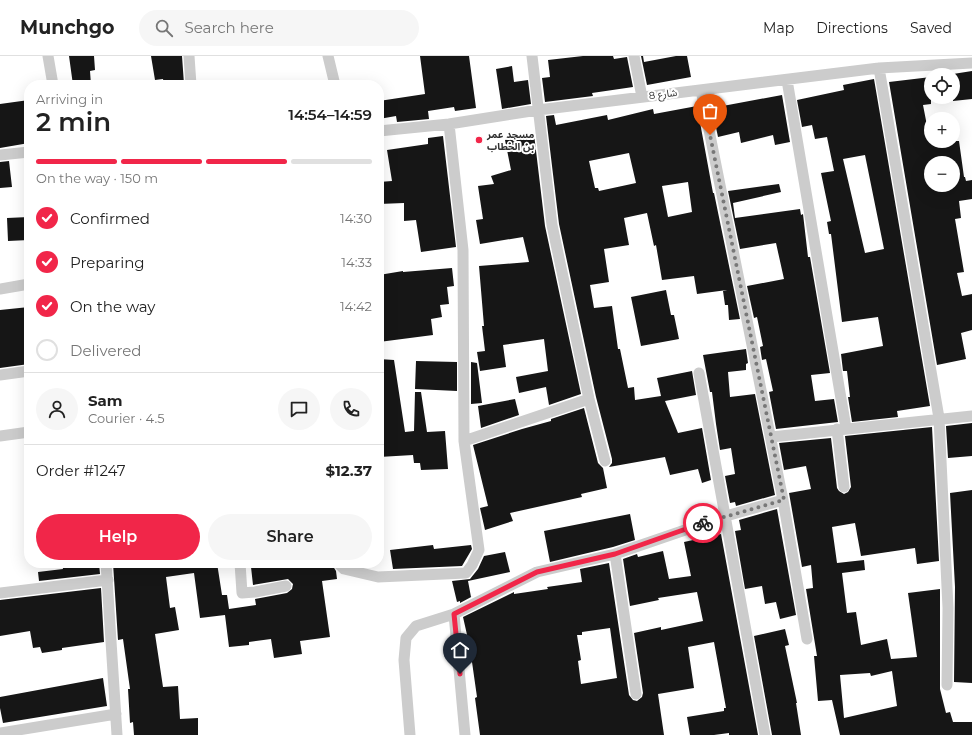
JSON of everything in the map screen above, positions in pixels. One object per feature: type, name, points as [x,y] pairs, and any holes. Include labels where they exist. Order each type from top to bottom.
[{"type":"street","points":[[48,56],[52,80]]},
{"type":"street","points":[[189,56],[191,80]]},
{"type":"street","points":[[328,56],[334,80]]},
{"type":"street","points":[[532,56],[552,225],[589,399],[605,461]]},
{"type":"street","points":[[634,56],[642,97]]},
{"type":"street","name":"شارع 8","points":[[384,131],[450,124],[538,110],[879,68],[972,63]]},
{"type":"street","points":[[879,68],[939,418],[948,608],[947,685]]},
{"type":"street","points":[[787,80],[841,429],[844,487]]},
{"type":"street","points":[[701,90],[784,500],[807,639]]},
{"type":"street","points":[[343,568],[378,577],[466,573],[472,565],[479,550],[464,441],[463,250],[450,124]]},
{"type":"street","points":[[0,155],[24,153]]},
{"type":"street","points":[[0,289],[24,285]]},
{"type":"street","points":[[0,375],[24,372]]},
{"type":"street","points":[[699,373],[765,735]]},
{"type":"street","points":[[464,441],[589,399]]},
{"type":"street","points":[[771,437],[939,418],[972,416]]},
{"type":"street","points":[[0,436],[24,433]]},
{"type":"street","points":[[410,735],[404,660],[406,638],[416,626],[454,614],[537,572],[615,554],[726,516],[784,500]]},
{"type":"street","points":[[615,554],[636,694]]},
{"type":"street","points":[[107,568],[117,735]]},
{"type":"street","points":[[240,568],[242,593],[286,586]]},
{"type":"street","points":[[0,593],[108,580]]},
{"type":"street","points":[[454,614],[466,735]]},
{"type":"street","points":[[0,733],[116,714]]},
{"type":"building","points":[[69,56],[94,56],[95,70],[90,71],[91,80],[72,80]]},
{"type":"building","points":[[151,56],[182,56],[184,80],[155,80]]},
{"type":"building","points":[[420,56],[469,56],[476,108],[455,111],[454,107],[428,111],[429,119],[397,122],[396,116],[384,118],[384,100],[425,94]]},
{"type":"building","points":[[583,56],[613,56],[614,59],[627,57],[633,87],[592,93],[593,96],[545,102],[542,78],[550,77],[548,60]]},
{"type":"building","points":[[641,56],[643,56],[644,62],[676,56],[687,56],[691,77],[647,85]]},
{"type":"building","points":[[512,66],[514,82],[528,80],[531,104],[502,109],[496,69]]},
{"type":"building","points":[[972,71],[972,99],[960,100],[960,73]]},
{"type":"building","points":[[924,78],[924,104],[931,104],[923,105],[924,148],[960,148],[964,177],[966,181],[972,180],[972,199],[959,201],[961,218],[955,219],[964,272],[957,273],[962,296],[972,294],[972,330],[961,333],[966,359],[937,365],[889,82]]},
{"type":"building","points":[[874,79],[930,406],[897,411],[898,417],[852,422],[848,397],[850,397],[847,371],[843,371],[841,354],[883,346],[878,317],[842,322],[831,234],[829,234],[827,222],[831,221],[821,173],[834,171],[827,137],[815,139],[812,125],[802,127],[797,100],[844,90],[843,85]],"holes":[[[865,155],[884,249],[865,253],[843,159]]]},
{"type":"building","points":[[782,95],[790,142],[775,145],[773,135],[741,143],[739,132],[718,137],[712,108]]},
{"type":"building","points":[[24,101],[24,144],[0,148],[0,104]]},
{"type":"building","points":[[697,106],[713,193],[740,319],[729,320],[728,305],[725,305],[723,291],[727,290],[697,294],[694,276],[662,280],[656,245],[654,246],[647,213],[624,218],[629,245],[604,249],[609,282],[590,285],[594,308],[612,306],[618,349],[620,349],[628,388],[634,387],[635,400],[661,396],[657,378],[692,371],[696,395],[665,401],[678,433],[702,428],[711,480],[702,483],[698,469],[670,475],[665,457],[609,467],[612,463],[612,459],[596,397],[559,224],[546,116],[554,115],[556,125],[607,115],[608,120],[653,109],[654,114]],"holes":[[[629,153],[636,183],[599,191],[598,188],[595,188],[589,161]],[[688,182],[692,212],[668,217],[662,186]]]},
{"type":"building","points":[[534,134],[545,226],[581,394],[549,405],[546,387],[519,393],[516,377],[548,371],[544,339],[503,345],[506,367],[480,371],[477,352],[485,351],[482,326],[484,326],[479,266],[529,262],[523,237],[480,244],[476,220],[483,219],[478,186],[494,184],[491,176],[511,170],[505,140]]},
{"type":"building","points":[[443,136],[456,247],[421,252],[416,220],[404,221],[404,203],[384,204],[384,182],[392,181],[387,150],[428,144],[428,138]]},
{"type":"building","points":[[9,161],[12,187],[0,188],[0,162]]},
{"type":"building","points":[[779,184],[781,192],[733,203],[735,218],[800,209],[801,215],[803,214],[808,257],[810,257],[830,373],[811,375],[815,401],[834,399],[838,422],[776,429],[769,392],[773,391],[766,359],[762,360],[760,347],[763,346],[757,317],[754,318],[747,286],[784,279],[776,243],[740,249],[728,191]]},
{"type":"building","points":[[24,217],[24,240],[8,241],[7,218]]},
{"type":"building","points":[[452,268],[454,286],[447,287],[449,304],[440,305],[442,317],[431,319],[433,335],[384,341],[384,274]]},
{"type":"building","points":[[666,290],[671,315],[674,315],[679,339],[641,346],[631,297]]},
{"type":"building","points":[[24,308],[24,365],[0,368],[0,310]]},
{"type":"building","points":[[746,349],[748,363],[746,364],[746,370],[728,372],[730,397],[755,394],[775,495],[736,506],[735,502],[730,503],[725,476],[735,474],[731,448],[720,450],[712,392],[710,392],[703,355]]},
{"type":"building","points":[[384,359],[394,360],[405,432],[414,431],[415,392],[421,392],[427,432],[445,431],[448,469],[421,470],[420,463],[414,463],[413,455],[384,457]]},
{"type":"building","points":[[416,361],[457,362],[457,391],[415,389]]},
{"type":"building","points":[[471,362],[477,363],[482,403],[471,404]]},
{"type":"building","points":[[515,399],[519,415],[481,428],[478,406]]},
{"type":"building","points":[[584,408],[598,463],[603,468],[607,488],[581,494],[582,497],[510,513],[513,521],[485,530],[480,508],[488,506],[473,445],[551,421],[551,419]]},
{"type":"building","points":[[972,423],[972,456],[948,458],[946,426]]},
{"type":"building","points":[[932,427],[939,561],[917,564],[915,548],[861,556],[855,523],[832,527],[837,563],[864,560],[865,570],[842,573],[847,613],[856,612],[861,645],[887,639],[891,659],[917,657],[908,593],[940,589],[940,689],[946,713],[950,712],[953,722],[972,722],[972,735],[840,735],[832,700],[818,701],[814,656],[817,656],[806,589],[813,588],[811,565],[802,567],[789,493],[811,489],[806,466],[784,470],[779,443],[831,438],[837,488],[844,494],[848,492],[851,487],[845,436]],"holes":[[[892,671],[897,706],[844,718],[840,675],[870,673],[871,676]]]},
{"type":"building","points":[[972,490],[972,683],[954,682],[955,587],[950,493]]},
{"type":"building","points":[[777,509],[796,615],[780,619],[776,602],[765,604],[762,586],[745,589],[735,531],[741,530],[739,520]]},
{"type":"building","points":[[630,514],[635,540],[613,547],[550,562],[544,531]]},
{"type":"building","points":[[721,534],[758,735],[729,735],[729,733],[714,735],[690,735],[687,717],[724,711],[724,708],[726,708],[714,642],[688,647],[694,688],[658,694],[664,735],[480,735],[475,698],[477,697],[470,648],[463,617],[514,592],[514,594],[582,582],[580,569],[609,563],[629,695],[633,700],[637,701],[642,697],[643,693],[634,633],[661,627],[661,630],[703,621],[697,592],[658,598],[659,600],[630,606],[623,559],[637,554],[638,557],[663,551],[669,579],[691,576],[684,542]],"holes":[[[610,628],[617,678],[581,684],[578,661],[581,660],[577,635],[582,635],[582,632]]]},
{"type":"building","points":[[433,545],[434,549],[471,545],[472,549],[462,566],[393,569],[390,550]]},
{"type":"building","points":[[505,552],[510,572],[468,581],[471,597],[473,596],[460,603],[460,601],[457,602],[452,581],[470,579],[478,569],[484,556]]},
{"type":"building","points":[[99,568],[100,574],[39,581],[38,572],[63,569]]},
{"type":"building","points":[[113,568],[218,568],[222,595],[227,595],[229,609],[256,605],[255,599],[287,593],[292,589],[293,584],[288,579],[253,585],[251,568],[334,568],[336,571],[337,579],[322,581],[330,637],[300,641],[302,654],[274,658],[271,639],[249,642],[249,645],[229,647],[225,615],[200,618],[194,573],[166,577],[170,608],[175,607],[179,630],[155,634],[163,687],[178,686],[180,719],[198,718],[198,735],[134,735],[133,722],[130,723],[128,689],[130,689],[123,639],[118,640]]},
{"type":"building","points":[[101,588],[104,642],[62,648],[62,650],[42,653],[40,647],[33,648],[30,631],[0,636],[0,600]]},
{"type":"building","points":[[785,629],[789,645],[785,646],[797,703],[801,735],[772,735],[754,636]]},
{"type":"building","points":[[103,678],[107,706],[3,723],[0,708],[0,697]]},
{"type":"way so far","points":[[703,523],[784,500],[710,135]]},
{"type":"place","name":"مسجد عمر بن الخطاب","points":[[479,140]]},
{"type":"route","points":[[460,674],[454,614],[537,572],[615,554],[703,523]]}]
